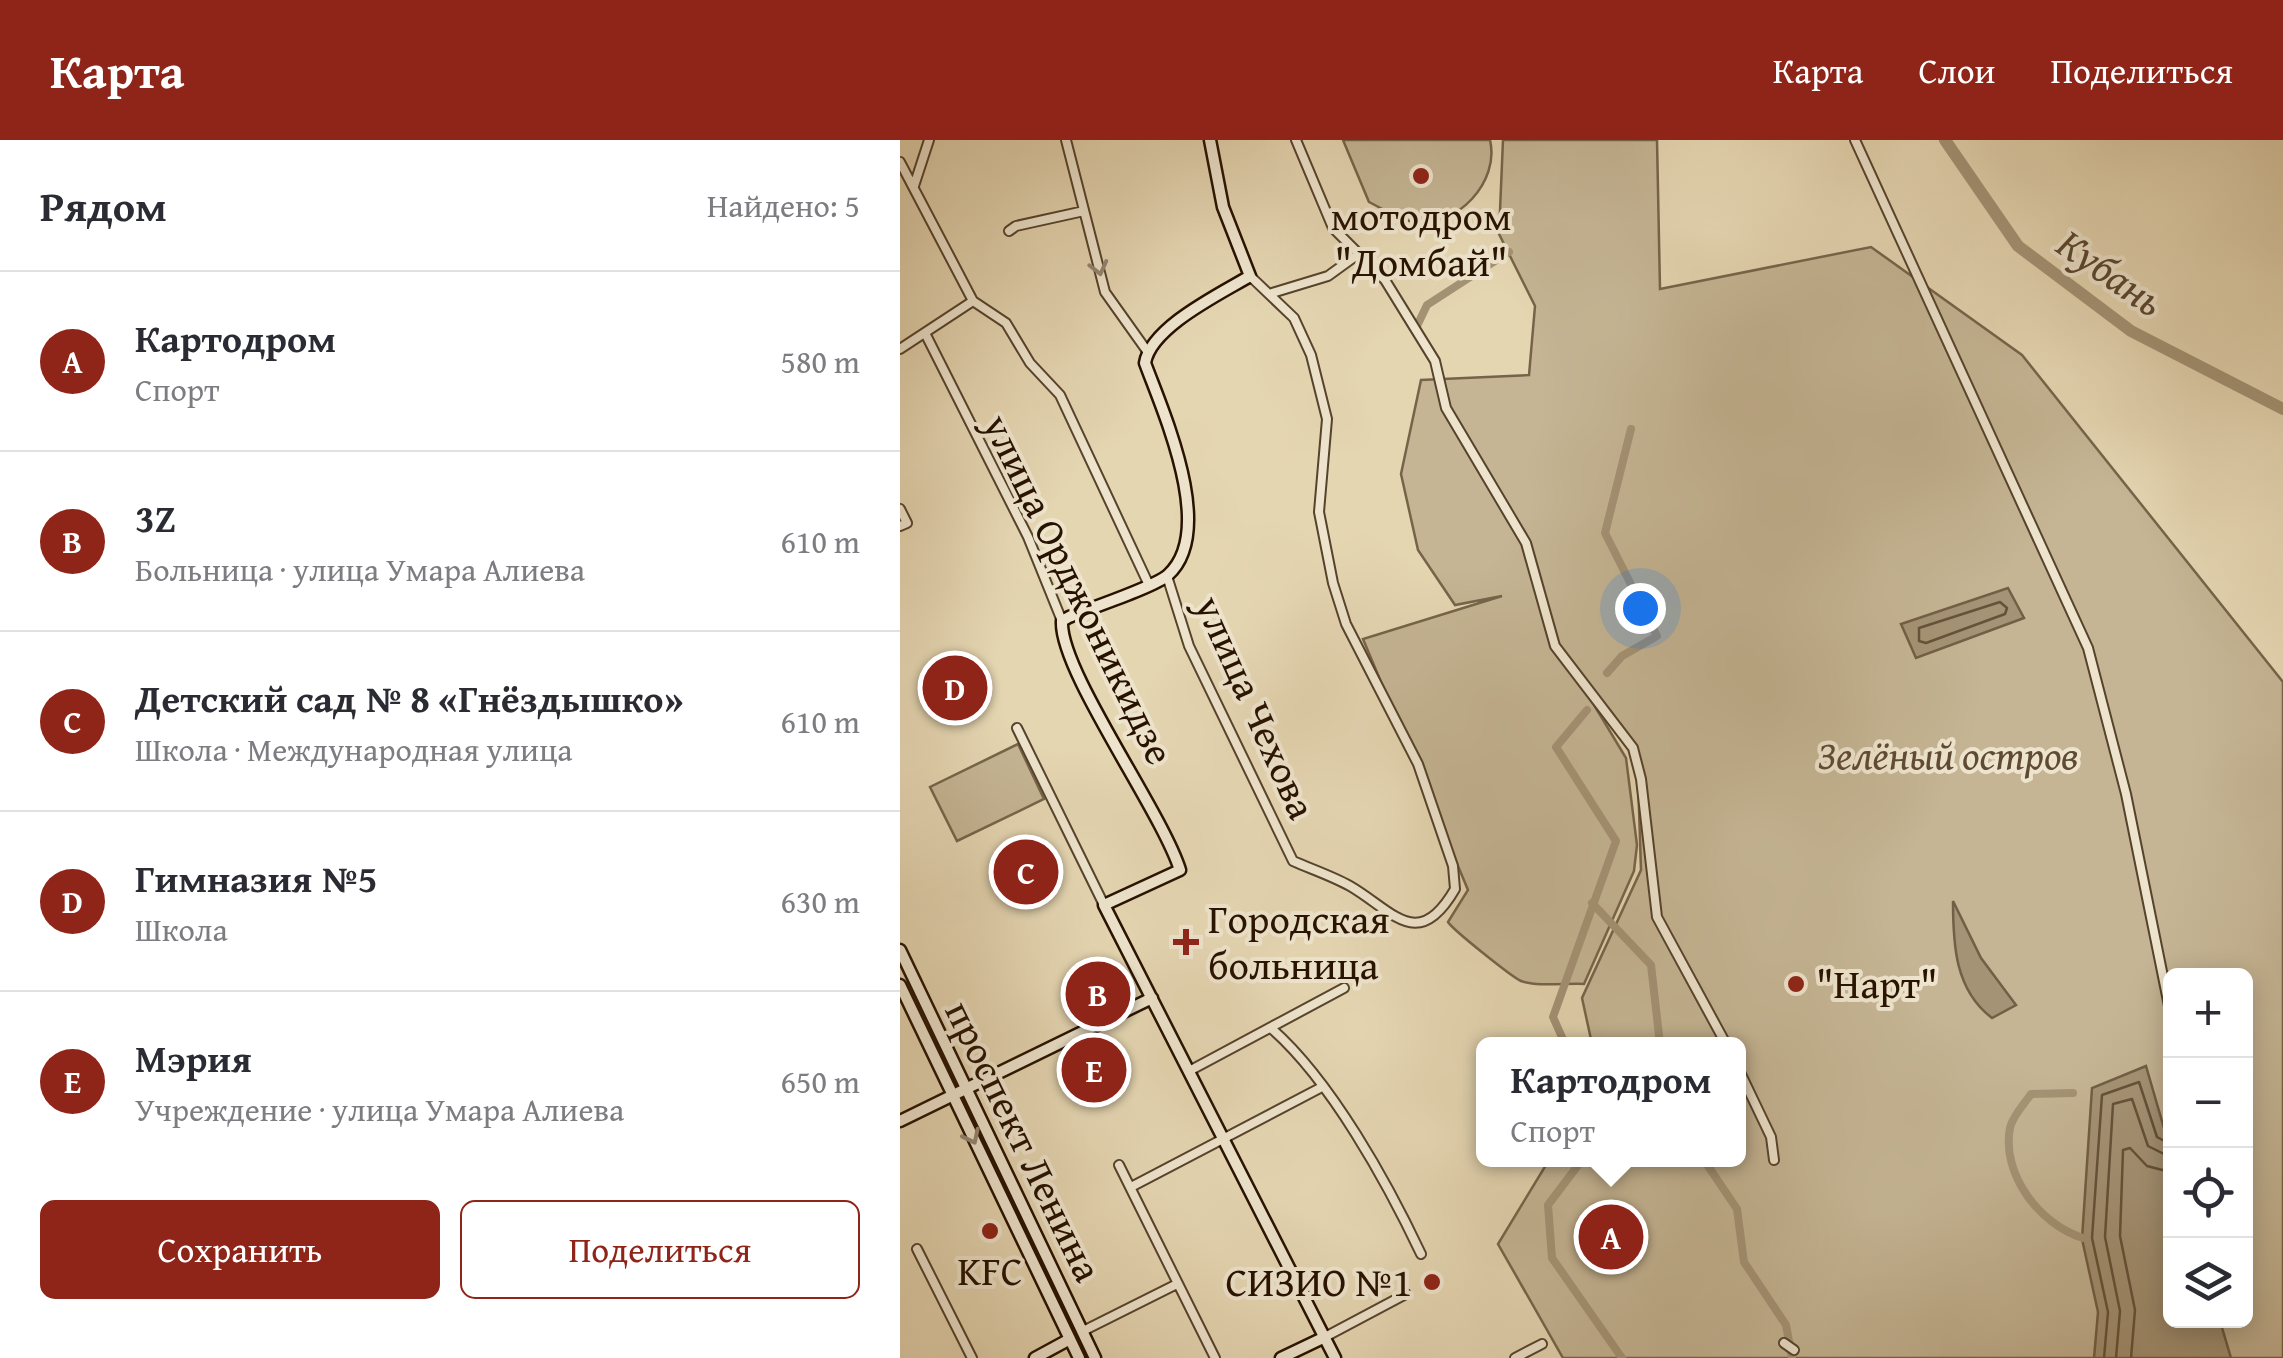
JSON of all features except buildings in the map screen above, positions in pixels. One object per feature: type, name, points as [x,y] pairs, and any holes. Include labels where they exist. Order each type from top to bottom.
[{"type":"main road","points":[[1062,621],[1167,576],[1187,542],[1186,504],[1174,440],[1145,363],[1147,351],[1194,310],[1250,276],[1223,208],[1210,140]]},
{"type":"main road","name":"улица Орджоникидзе","points":[[1062,621],[1061,634],[1077,668],[1170,840],[1180,870],[1104,905]]},
{"type":"main road","points":[[1104,905],[1192,1070],[1335,1358]]},
{"type":"main road","name":"проспект Ленина","points":[[900,950],[1095,1358]]},
{"type":"main road","name":"проспект Ленина","points":[[900,985],[1079,1358]]},
{"type":"main road","points":[[900,1121],[1152,998]]},
{"type":"main road","points":[[1282,1358],[1325,1337]]},
{"type":"main road","points":[[1035,1358],[1070,1339]]},
{"type":"street","points":[[914,186],[929,140]]},
{"type":"street","points":[[1066,140],[1104,292],[1147,351]]},
{"type":"street","points":[[1296,140],[1320,205],[1333,228],[1385,280],[1435,361],[1446,408],[1526,543],[1555,646],[1632,748],[1642,778],[1657,917],[1722,1037]]},
{"type":"street","points":[[1855,140],[2088,648],[2126,794],[2163,976]]},
{"type":"street","name":"улица Чехова","points":[[900,162],[973,302],[1006,323],[1030,364],[1060,395],[1148,583]]},
{"type":"street","points":[[1009,231],[1084,210]]},
{"type":"street","points":[[1250,276],[1272,293],[1328,276],[1358,256]]},
{"type":"street","name":"улица Чехова","points":[[1167,576],[1189,646],[1293,861],[1352,887],[1396,919],[1420,924],[1445,906],[1455,889],[1453,866],[1418,764],[1346,624],[1333,583],[1319,512],[1327,419],[1311,355],[1294,318],[1272,293]]},
{"type":"street","points":[[900,349],[973,302]]},
{"type":"street","name":"улица Орджоникидзе","points":[[925,333],[1028,537],[1062,621]]},
{"type":"street","points":[[900,509],[904,525]]},
{"type":"street","points":[[1017,728],[1104,905]]},
{"type":"street","points":[[1192,1070],[1344,988]]},
{"type":"street","points":[[1272,1028],[1302,1056],[1402,1213],[1422,1254]]},
{"type":"street","points":[[1746,1085],[1771,1137],[1774,1160]]},
{"type":"street","points":[[1130,1187],[1322,1087]]},
{"type":"street","points":[[1120,1165],[1216,1358]]},
{"type":"street","points":[[917,1249],[972,1358]]},
{"type":"street","points":[[1082,1331],[1177,1284]]},
{"type":"street","points":[[1325,1337],[1406,1294]]},
{"type":"street","points":[[1784,1343],[1794,1350]]},
{"type":"street","points":[[1515,1358],[1542,1344]]},
{"type":"green space","name":"мотодром \"Домбай\"","points":[[1343,140],[1490,140],[1491,156],[1482,186],[1460,210],[1430,222],[1414,222],[1369,202]]},
{"type":"green space","name":"Зелёный остров","points":[[1503,140],[1657,140],[1660,289],[1871,247],[2022,355],[2283,682],[2283,1358],[1563,1358],[1498,1244],[1545,1167],[1746,1167],[1746,1037],[1590,1037],[1582,998],[1641,870],[1637,748],[1567,660],[1626,758],[1637,845],[1634,871],[1584,984],[1521,981],[1448,922],[1468,890],[1363,639],[1502,596],[1455,605],[1418,550],[1401,474],[1421,380],[1529,375],[1535,306],[1499,234]]},
{"type":"green space","points":[[1018,744],[1044,799],[957,841],[930,787]]},
{"type":"water","points":[[2008,588],[2024,618],[1916,658],[1901,624]]},
{"type":"water","points":[[1953,901],[1981,958],[2016,1005],[1992,1018],[1963,980],[1956,950]]},
{"type":"water","points":[[2146,1066],[2163,1125],[2163,1328],[2222,1328],[2231,1358],[2094,1358],[2098,1312],[2082,1239],[2092,1088]]},
{"type":"waterway","name":"Кубань","points":[[1945,140],[2018,246],[2131,331],[2283,409]]},
{"type":"waterway","points":[[1417,326],[1427,305],[1509,252]]},
{"type":"waterway","points":[[1607,673],[1622,656],[1657,636],[1605,533],[1631,429]]},
{"type":"waterway","points":[[1562,1037],[1553,1017],[1616,841],[1556,747],[1587,710]]},
{"type":"waterway","points":[[1592,903],[1651,965],[1659,1037]]},
{"type":"waterway","points":[[2073,1093],[2031,1094],[2011,1124],[2009,1145],[2018,1180],[2027,1195],[2052,1222],[2083,1238]]},
{"type":"waterway","points":[[1577,1167],[1548,1205],[1552,1258],[1622,1358]]},
{"type":"waterway","points":[[1709,1167],[1737,1209],[1744,1262],[1786,1325],[1792,1358]]},
{"type":"place","name":"мотодром \"Домбай\"","points":[[1421,176]]},
{"type":"place","name":"Гимназия №5","points":[[955,688]]},
{"type":"place","name":"Детский сад № 8 «Гнёздышко»","points":[[1026,872]]},
{"type":"place","name":"Городская больница","points":[[1186,942]]},
{"type":"place","name":"\"Нарт\"","points":[[1796,984]]},
{"type":"place","name":"3Z","points":[[1098,994]]},
{"type":"place","name":"Мэрия","points":[[1094,1070]]},
{"type":"place","name":"KFC","points":[[990,1231]]},
{"type":"place","name":"Картодром","points":[[1611,1237]]},
{"type":"place","name":"СИЗИО №1","points":[[1432,1282]]}]
